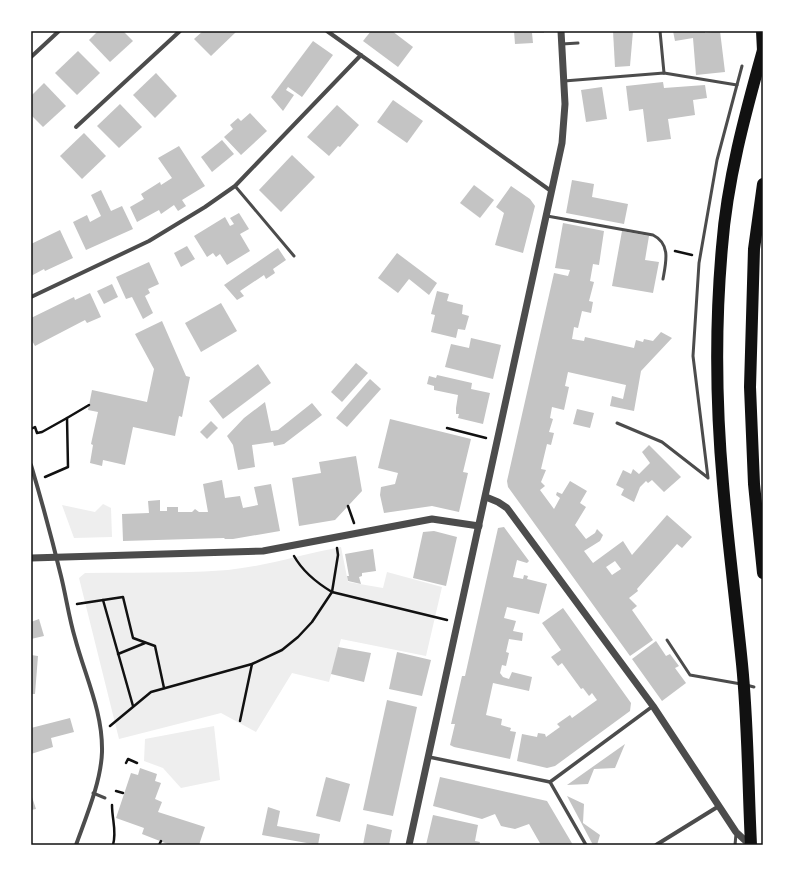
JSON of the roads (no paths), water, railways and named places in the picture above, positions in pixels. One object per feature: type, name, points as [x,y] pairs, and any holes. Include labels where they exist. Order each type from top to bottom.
[{"type":"highway","points":[[750,845],[742,667],[723,484],[718,386],[718,306],[722,245],[731,184],[744,119],[763,51],[762,31]]},
{"type":"highway","points":[[763,184],[754,249],[750,387],[754,484],[763,573]]},
{"type":"street","points":[[31,57],[59,31]]},
{"type":"street","points":[[76,127],[180,31]]},
{"type":"street","points":[[327,31],[552,191]]},
{"type":"street","points":[[409,845],[562,143],[565,104],[561,31]]},
{"type":"street","points":[[31,297],[149,241],[235,186],[361,55]]},
{"type":"street","points":[[31,465],[57,558],[75,638],[92,688],[99,719],[101,740],[100,764],[93,793],[76,845]]},
{"type":"street","points":[[486,497],[507,508],[653,706],[736,832],[750,845]]},
{"type":"street","points":[[31,558],[263,552],[432,519],[479,526]]},
{"type":"street","points":[[429,757],[550,782],[653,706]]},
{"type":"street","points":[[550,782],[586,845]]},
{"type":"street","points":[[656,845],[719,805]]},
{"type":"lane","points":[[660,31],[664,73]]},
{"type":"lane","points":[[562,44],[578,43]]},
{"type":"lane","points":[[617,423],[662,442],[708,478],[693,356],[699,263],[717,160],[742,66]]},
{"type":"lane","points":[[564,81],[664,73],[737,85]]},
{"type":"lane","points":[[235,186],[294,256]]},
{"type":"lane","points":[[547,216],[653,235],[661,239],[664,243],[666,253],[664,279]]},
{"type":"lane","points":[[667,640],[690,675],[754,687]]},
{"type":"lane","points":[[93,793],[105,798]]},
{"type":"lane","points":[[735,845],[736,832]]}]
